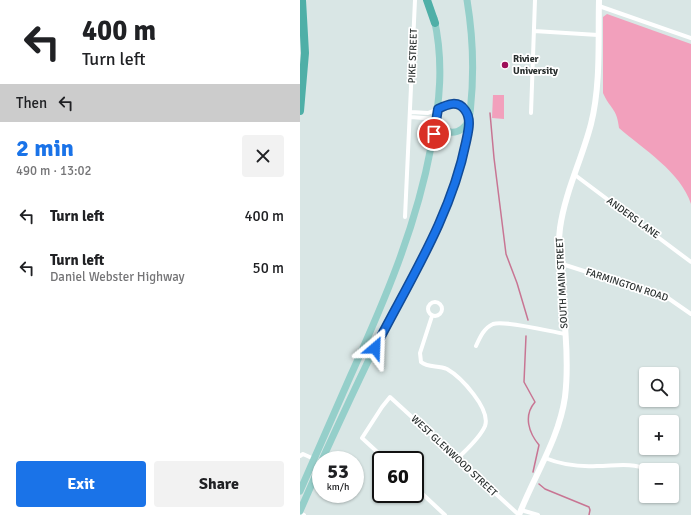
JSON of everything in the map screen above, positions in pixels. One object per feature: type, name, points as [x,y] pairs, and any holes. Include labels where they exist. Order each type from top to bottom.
[{"type":"highway","points":[[300,111],[305,53],[302,0]]},
{"type":"highway","points":[[428,0],[435,23]]},
{"type":"main road","points":[[326,451],[369,360],[444,214],[459,169],[469,120],[473,66],[472,38],[466,0]]},
{"type":"main road","points":[[318,451],[360,355],[404,249],[423,189],[438,109],[441,67],[435,23]]},
{"type":"main road","points":[[438,109],[448,104],[458,104],[465,110],[469,120]]},
{"type":"main road","points":[[437,119],[443,130],[451,133],[462,130],[469,120]]},
{"type":"main road","points":[[300,491],[312,464]]},
{"type":"main road","points":[[300,512],[312,484]]},
{"type":"street","name":"PIKE STREET","points":[[405,217],[411,114],[415,0]]},
{"type":"street","points":[[531,113],[535,0]]},
{"type":"street","points":[[599,3],[691,38]]},
{"type":"street","name":"SOUTH MAIN STREET","points":[[520,513],[557,430],[564,403],[566,334],[560,264],[560,226],[565,205],[588,136],[595,100],[599,3]]},
{"type":"street","points":[[534,30],[598,35]]},
{"type":"street","points":[[411,114],[428,113],[438,109]]},
{"type":"street","points":[[411,114],[437,119]]},
{"type":"street","name":"ANDERS LANE","points":[[575,175],[691,262]]},
{"type":"street","name":"FARMINGTON ROAD","points":[[560,264],[668,298],[691,314]]},
{"type":"street","points":[[432,316],[420,353],[420,362],[425,365],[446,369],[460,378],[477,400],[486,419],[484,428],[480,434],[457,459]]},
{"type":"street","points":[[476,346],[480,336],[486,329],[497,323],[566,334]]},
{"type":"street","name":"WEST GLENWOOD STREET","points":[[376,451],[362,438],[390,397],[457,459],[520,513]]},
{"type":"street","points":[[300,456],[303,454],[312,458]]},
{"type":"street","points":[[545,458],[556,462],[586,466],[626,464],[639,467]]},
{"type":"street","points":[[424,495],[445,515]]},
{"type":"street","points":[[300,512],[304,515]]},
{"type":"street","points":[[520,513],[538,515]]},
{"type":"shaded area","points":[[607,14],[691,44],[691,204],[686,192],[670,171],[619,128],[617,116],[603,93],[603,17]]},
{"type":"shaded area","points":[[493,95],[504,95],[504,119],[492,118]]},
{"type":"waterway","points":[[490,113],[506,254],[517,283],[528,320]]},
{"type":"waterway","points":[[526,336],[524,382],[535,402],[531,407],[528,419],[532,435],[539,445],[533,472]]},
{"type":"waterway","points":[[539,484],[545,489],[589,507],[589,515]]},
{"type":"place","name":"Rivier University","points":[[505,65]]},
{"type":"route","points":[[375,348],[434,236],[447,207],[455,184],[466,139],[469,116],[464,108],[453,103],[438,109],[434,134]]}]
